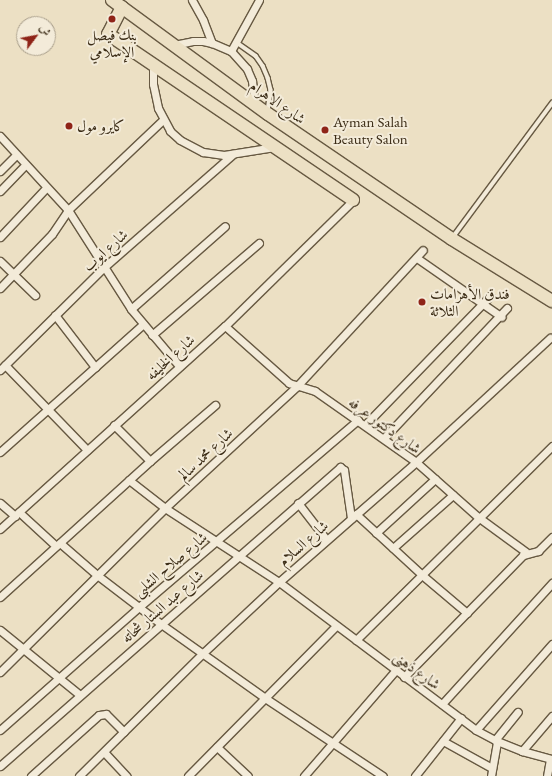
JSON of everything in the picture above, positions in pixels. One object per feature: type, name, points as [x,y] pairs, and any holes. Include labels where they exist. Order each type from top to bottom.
[{"type":"main road","points":[[117,4],[108,34],[353,200]]},
{"type":"main road","name":"شارع الاهرام","points":[[117,4],[268,114],[452,239],[552,300]]},
{"type":"street","points":[[192,0],[203,20],[212,43]]},
{"type":"street","points":[[231,51],[259,0]]},
{"type":"street","points":[[174,45],[193,41],[212,43],[231,51],[240,59],[252,81],[255,105]]},
{"type":"street","points":[[153,65],[155,96],[163,120],[170,131],[191,147],[216,155],[233,154],[274,147]]},
{"type":"street","points":[[0,288],[52,234],[68,210],[163,120]]},
{"type":"street","points":[[0,136],[46,188],[68,210],[103,268],[131,309],[179,366]]},
{"type":"street","name":"شارع ايوب","points":[[2,368],[103,268],[233,154]]},
{"type":"street","points":[[0,172],[16,155]]},
{"type":"street","points":[[0,191],[25,164]]},
{"type":"street","points":[[0,237],[46,188]]},
{"type":"street","name":"شارع الخليفه","points":[[0,529],[224,326],[353,200]]},
{"type":"street","points":[[131,309],[225,226]]},
{"type":"street","points":[[152,335],[259,243]]},
{"type":"street","name":"شارع محمد سالم","points":[[0,672],[22,648],[166,508],[297,386],[423,250]]},
{"type":"street","points":[[417,258],[501,317]]},
{"type":"street","points":[[0,261],[35,295]]},
{"type":"street","points":[[365,425],[484,304],[490,296]]},
{"type":"street","points":[[384,438],[501,317],[507,308]]},
{"type":"street","points":[[55,315],[95,367]]},
{"type":"street","points":[[0,452],[143,324]]},
{"type":"street","name":"شارع دكتور عرفه","points":[[224,326],[289,383],[315,392],[384,438],[416,462],[478,517],[526,552]]},
{"type":"street","name":"شارع السلام","points":[[79,776],[203,653],[279,582],[326,539],[416,462],[550,338]]},
{"type":"street","points":[[2,368],[48,410],[87,450]]},
{"type":"street","points":[[0,597],[150,461],[215,405]]},
{"type":"street","name":"شارع صلاح الشلبى","points":[[0,730],[139,607],[217,542],[358,420]]},
{"type":"street","points":[[114,425],[150,461]]},
{"type":"street","points":[[356,640],[478,517],[552,446]]},
{"type":"street","name":"شارع عبد الستار شحاته","points":[[0,766],[240,556],[337,468],[342,468],[344,470],[354,516]]},
{"type":"street","points":[[376,533],[435,479]]},
{"type":"street","name":"شارع ذهنى","points":[[129,480],[166,508],[279,582],[395,671],[476,730],[522,751],[551,759]]},
{"type":"street","points":[[393,548],[453,494]]},
{"type":"street","points":[[0,503],[58,544],[162,624],[265,698],[332,744],[383,776]]},
{"type":"street","points":[[298,503],[326,539]]},
{"type":"street","points":[[354,516],[376,533],[467,613]]},
{"type":"street","points":[[404,677],[526,552],[538,551],[552,537]]},
{"type":"street","points":[[442,704],[552,583]]},
{"type":"street","points":[[188,776],[336,626]]},
{"type":"street","points":[[0,630],[80,695]]},
{"type":"street","points":[[476,730],[552,644]]},
{"type":"street","points":[[304,776],[395,671]]},
{"type":"street","points":[[491,776],[496,740],[518,712]]},
{"type":"street","points":[[31,776],[99,715],[106,714],[124,732]]},
{"type":"street","points":[[522,751],[552,716]]},
{"type":"street","points":[[415,776],[461,718]]},
{"type":"street","points":[[443,741],[492,768]]},
{"type":"street","points":[[217,747],[248,776]]},
{"type":"street","points":[[104,752],[126,776]]},
{"type":"street","points":[[547,776],[551,759]]},
{"type":"lane","points":[[236,42],[256,56],[268,78],[270,102],[268,114]]},
{"type":"lane","points":[[452,239],[552,103]]},
{"type":"place","name":"بنك فيصل الإسلامي","points":[[112,19]]},
{"type":"place","name":"كايرو مول","points":[[69,126]]},
{"type":"place","name":"Ayman Salah Beauty Salon","points":[[325,130]]},
{"type":"place","name":"فندق الأهرامات الثلاثة","points":[[422,302]]}]
